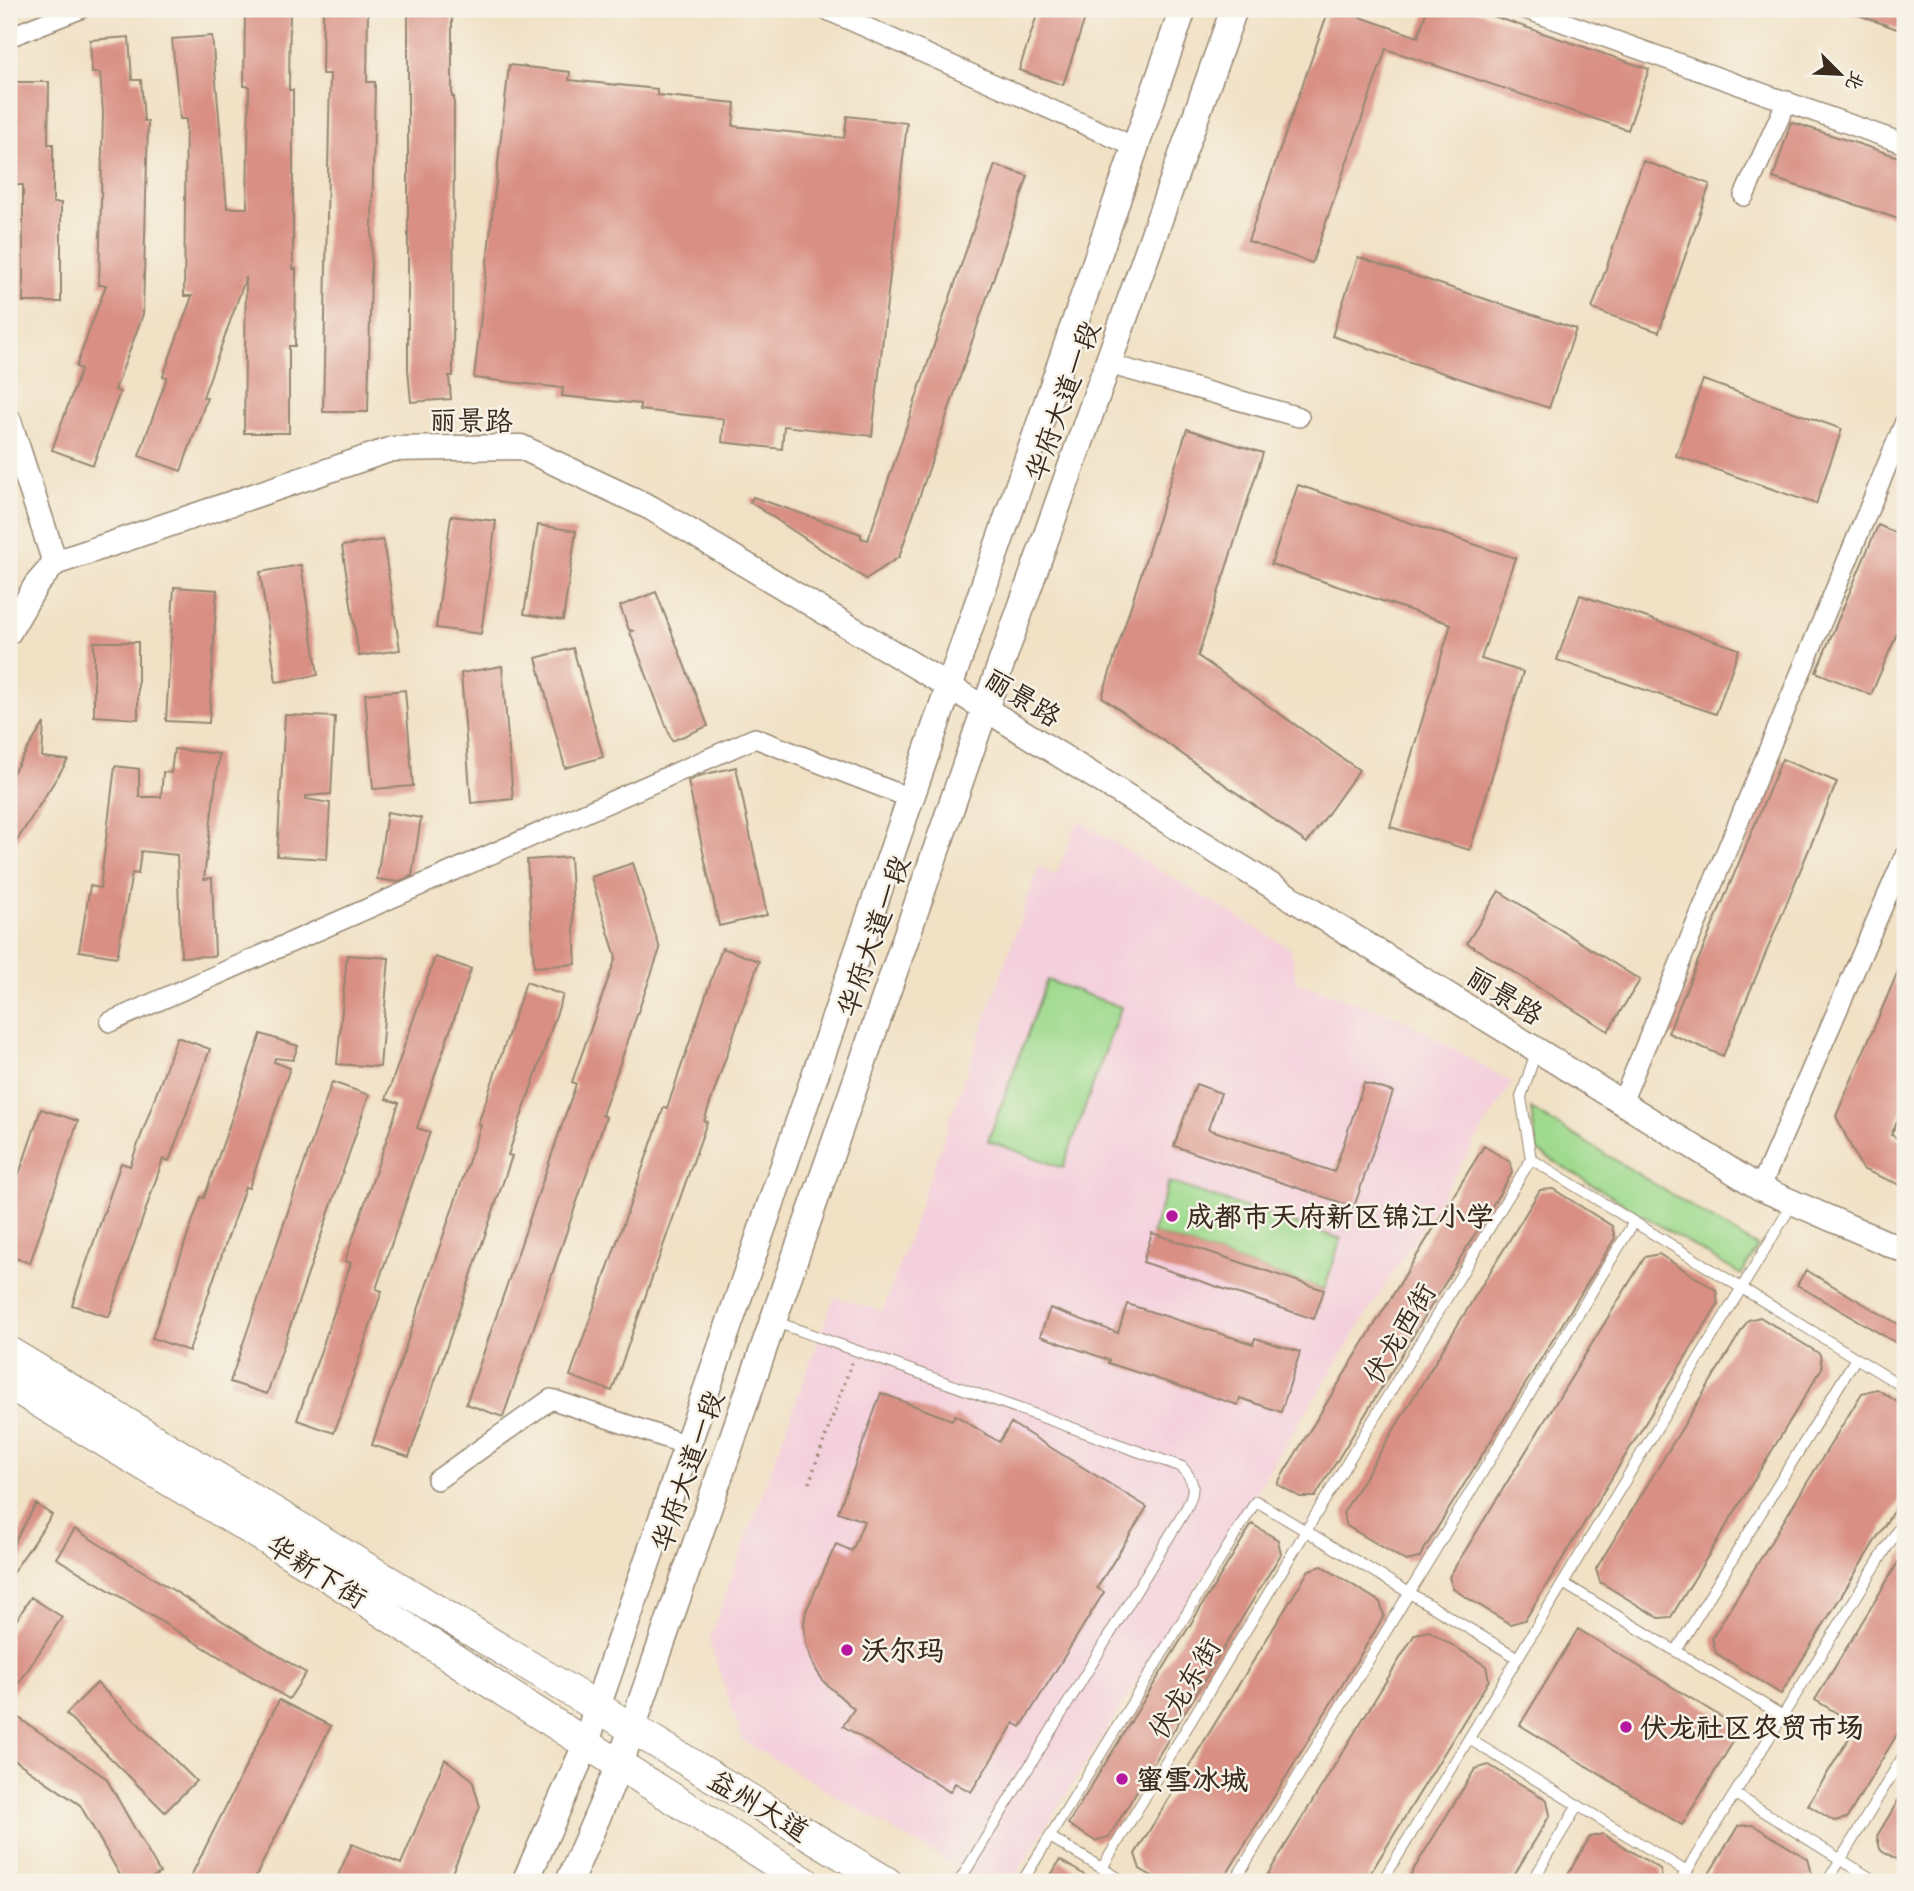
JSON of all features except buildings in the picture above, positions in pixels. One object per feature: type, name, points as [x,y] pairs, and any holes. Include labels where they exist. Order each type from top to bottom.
[{"type":"main road","points":[[525,1882],[586,1745],[1183,9]]},
{"type":"main road","name":"华府大道一段","points":[[569,1882],[619,1766],[985,709],[1234,9]]},
{"type":"main road","name":"益州大道","points":[[9,1352],[887,1882]]},
{"type":"main road","name":"华新下街","points":[[9,1384],[329,1577],[619,1766]]},
{"type":"main road","name":"益州大道","points":[[619,1766],[805,1882]]},
{"type":"street","points":[[9,37],[80,9]]},
{"type":"street","points":[[825,9],[1135,147]]},
{"type":"street","points":[[1526,9],[1905,144]]},
{"type":"street","points":[[1744,196],[1787,101]]},
{"type":"street","points":[[1108,364],[1299,417]]},
{"type":"street","points":[[9,421],[55,563],[36,584],[9,632]]},
{"type":"street","points":[[1622,1102],[1905,422]]},
{"type":"street","name":"丽景路","points":[[55,563],[392,449],[521,447],[651,508],[950,687],[1760,1188],[1905,1251]]},
{"type":"street","points":[[110,1022],[755,738],[910,798]]},
{"type":"street","points":[[1760,1188],[1899,887],[1905,855]]},
{"type":"street","points":[[436,1480],[551,1399],[687,1446]]},
{"type":"lane","points":[[1537,1050],[1521,1097],[1531,1158],[1905,1388]]},
{"type":"lane","name":"伏龙西街","points":[[1306,1531],[1531,1158]]},
{"type":"lane","points":[[1382,1882],[1793,1202]]},
{"type":"lane","points":[[1234,1882],[1634,1222]]},
{"type":"lane","points":[[772,1320],[1182,1467],[1191,1476],[1193,1487],[1186,1509],[959,1882]]},
{"type":"lane","points":[[1676,1650],[1856,1358]]},
{"type":"lane","points":[[1022,1882],[1256,1501],[1518,1658]]},
{"type":"lane","points":[[1680,1882],[1905,1518]]},
{"type":"lane","name":"伏龙东街","points":[[1102,1868],[1306,1531]]},
{"type":"lane","points":[[1563,1583],[1783,1716]]},
{"type":"lane","points":[[1469,1739],[1687,1872]]},
{"type":"lane","points":[[1827,1882],[1905,1753]]},
{"type":"lane","points":[[1735,1794],[1877,1882]]},
{"type":"lane","points":[[1532,1882],[1578,1805]]},
{"type":"lane","points":[[1050,1836],[1125,1882]]},
{"type":"path","points":[[809,1483],[857,1350]]},
{"type":"shaded area","points":[[1078,821],[1291,949],[1296,982],[1401,1018],[1512,1083],[1011,1882],[982,1882],[743,1741],[709,1641],[834,1297],[883,1311],[1039,867],[1056,875]]},
{"type":"green space","points":[[1047,980],[1121,1007],[1063,1168],[988,1141]]},
{"type":"green space","points":[[1531,1109],[1758,1247],[1741,1275],[1537,1151]]},
{"type":"green space","points":[[1169,1182],[1341,1239],[1324,1290],[1152,1233]]},
{"type":"place","name":"成都市天府新区锦江小学","points":[[1172,1216]]},
{"type":"place","name":"沃尔玛","points":[[847,1650]]},
{"type":"place","name":"伏龙社区农贸市场","points":[[1626,1727]]},
{"type":"place","name":"蜜雪冰城","points":[[1122,1779]]}]
